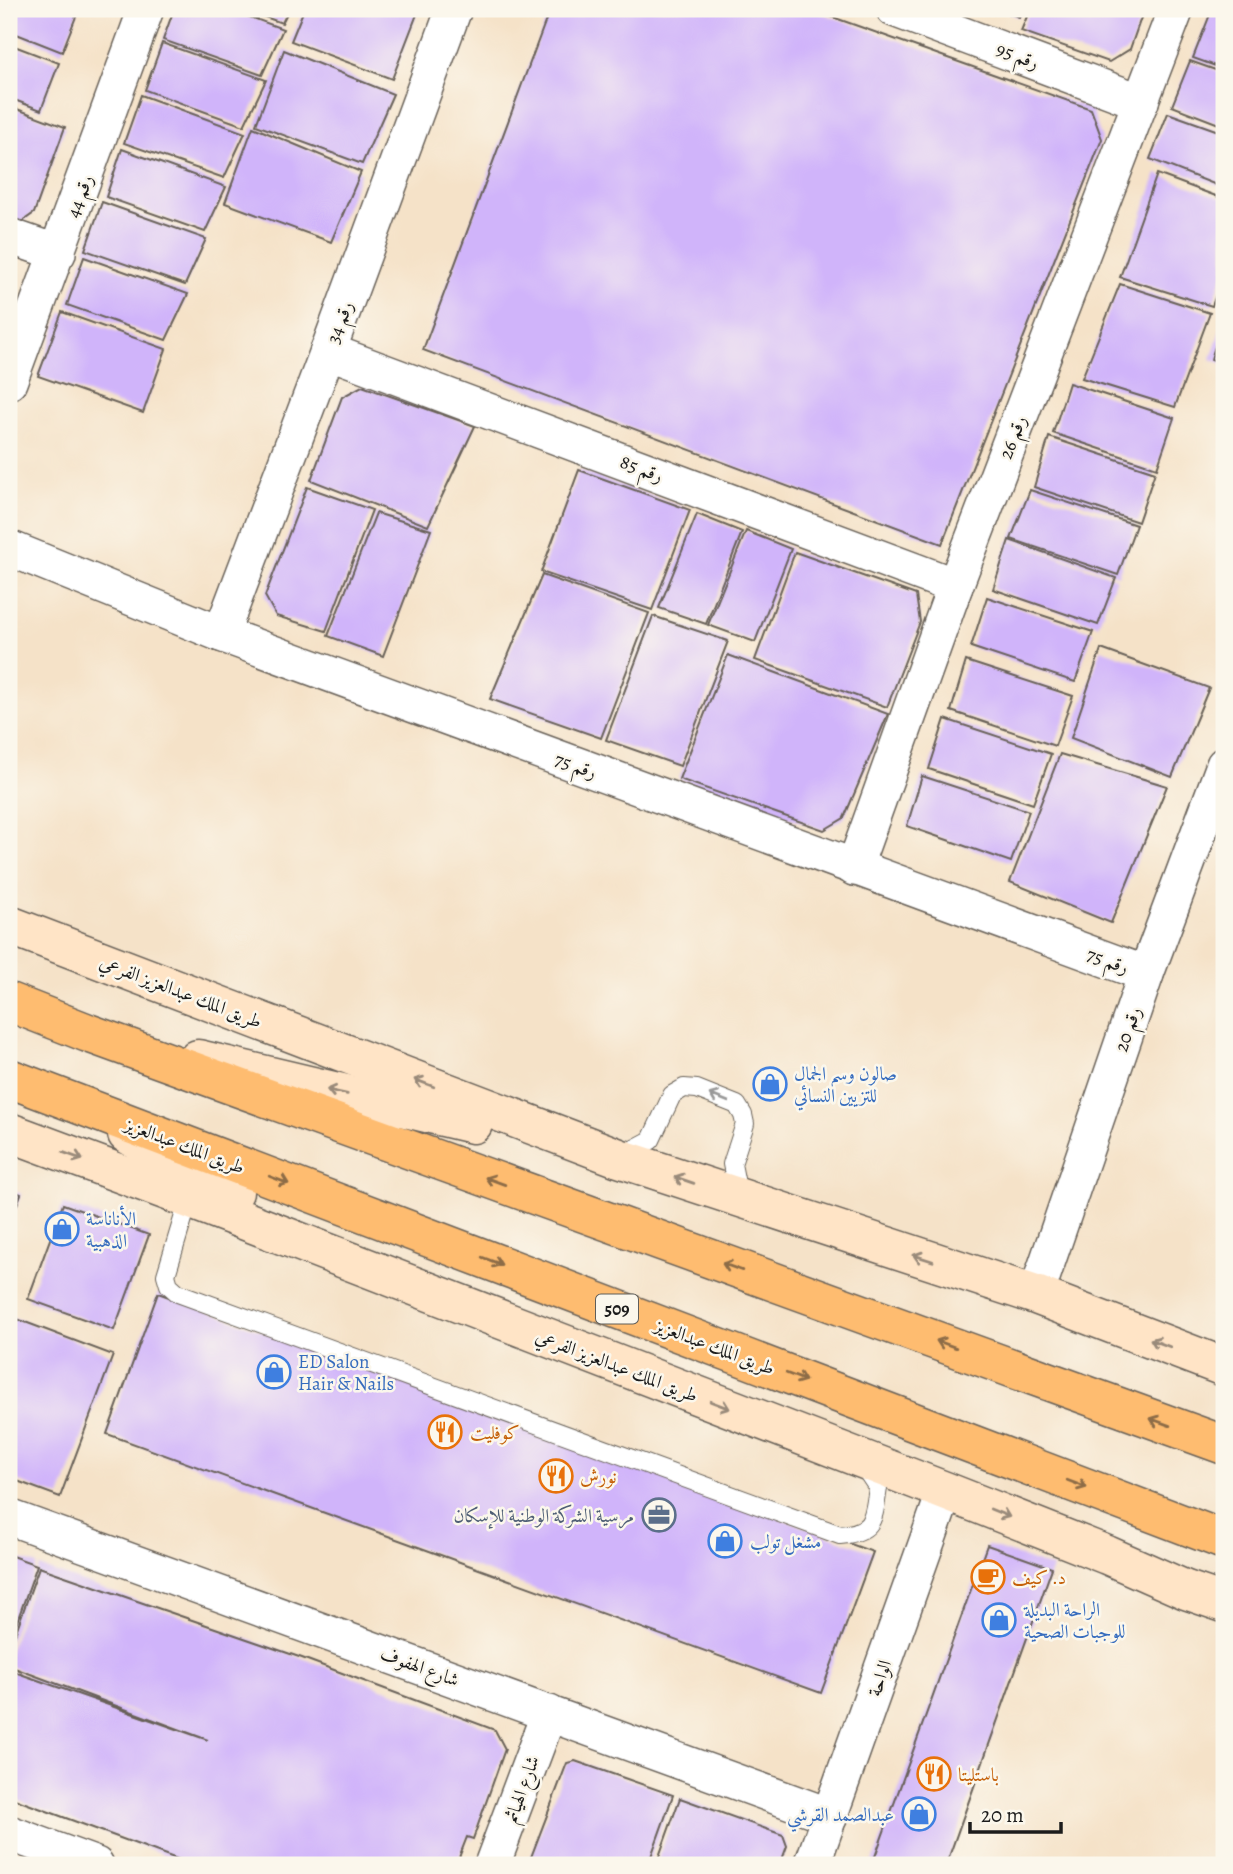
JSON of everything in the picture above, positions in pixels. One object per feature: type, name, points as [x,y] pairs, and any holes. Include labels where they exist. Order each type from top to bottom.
[{"type":"main road","name":"طريق الملك عبدالعزيز الفرعي","points":[[9,925],[619,1157],[1035,1295],[1224,1367]]},
{"type":"main road","points":[[9,1002],[1224,1445]]},
{"type":"main road","points":[[88,1033],[619,1157]]},
{"type":"main road","name":"طريق الملك عبدالعزيز","points":[[9,1078],[1224,1539]]},
{"type":"main road","points":[[74,1102],[200,1178],[458,1287],[541,1336]]},
{"type":"main road","name":"طريق الملك عبدالعزيز الفرعي","points":[[9,1132],[945,1491],[1107,1555],[1185,1590],[1224,1603]]},
{"type":"street","name":"رقم 44","points":[[9,382],[146,9]]},
{"type":"street","name":"رقم 34","points":[[221,634],[454,9]]},
{"type":"street","name":"رقم 95","points":[[894,9],[1141,102]]},
{"type":"street","name":"رقم 26","points":[[854,868],[955,586],[1176,9]]},
{"type":"street","points":[[9,236],[58,253]]},
{"type":"street","name":"رقم 85","points":[[328,351],[955,586]]},
{"type":"street","name":"رقم 75","points":[[9,548],[221,634],[1146,974]]},
{"type":"street","name":"رقم 20","points":[[1035,1295],[1146,974],[1224,765]]},
{"type":"street","name":"الواحة","points":[[812,1865],[945,1491]]},
{"type":"street","name":"شارع الهفوف","points":[[9,1517],[830,1816]]},
{"type":"street","name":"شارع الهياثم","points":[[492,1865],[549,1713]]},
{"type":"street","points":[[9,1833],[96,1865]]},
{"type":"lane","points":[[619,1157],[651,1140],[672,1095],[684,1088],[697,1088],[737,1105],[743,1115],[745,1124],[732,1164],[739,1199]]},
{"type":"lane","points":[[189,1199],[166,1275],[169,1285],[177,1293],[840,1535],[859,1533],[873,1519],[878,1488],[858,1458]]},
{"type":"building","points":[[9,9],[79,9],[62,52],[9,31]]},
{"type":"building","points":[[174,9],[228,9],[283,29],[262,75],[163,40]]},
{"type":"building","points":[[242,9],[289,9],[282,23]]},
{"type":"building","points":[[304,9],[419,9],[392,79],[291,41]]},
{"type":"building","points":[[550,9],[810,9],[1091,109],[1102,139],[942,544],[423,350]]},
{"type":"building","points":[[998,9],[1022,9],[1019,17]]},
{"type":"building","points":[[1030,9],[1144,9],[1130,49],[1109,62],[1021,31]]},
{"type":"building","points":[[1211,12],[1224,17],[1224,69],[1193,58]]},
{"type":"building","points":[[162,43],[266,80],[244,126],[145,90]]},
{"type":"building","points":[[9,44],[59,63],[41,110],[9,98]]},
{"type":"building","points":[[284,50],[393,94],[362,164],[256,125]]},
{"type":"building","points":[[1190,61],[1224,73],[1224,126],[1172,106]]},
{"type":"building","points":[[141,95],[245,133],[224,178],[124,143]]},
{"type":"building","points":[[9,106],[65,127],[34,213],[20,223],[9,218]]},
{"type":"building","points":[[1168,113],[1224,133],[1224,188],[1150,159]]},
{"type":"building","points":[[253,127],[361,172],[331,242],[225,203]]},
{"type":"building","points":[[122,149],[226,187],[205,232],[106,197]]},
{"type":"building","points":[[1157,174],[1224,199],[1224,272],[1212,306],[1120,277]]},
{"type":"building","points":[[102,202],[206,239],[185,285],[85,250]]},
{"type":"building","points":[[84,257],[188,294],[166,340],[67,305]]},
{"type":"building","points":[[1120,284],[1210,313],[1175,407],[1082,378]]},
{"type":"building","points":[[62,312],[166,349],[143,413],[38,376]]},
{"type":"building","points":[[1224,319],[1224,364],[1211,359]]},
{"type":"building","points":[[1069,383],[1174,418],[1157,468],[1053,433]]},
{"type":"building","points":[[362,386],[475,426],[428,526],[311,480],[342,397]]},
{"type":"building","points":[[1049,437],[1155,472],[1138,522],[1034,487]]},
{"type":"building","points":[[579,470],[690,510],[652,610],[541,572]]},
{"type":"building","points":[[307,487],[372,510],[326,631],[276,616],[265,596]]},
{"type":"building","points":[[1030,490],[1136,525],[1118,575],[1011,539]]},
{"type":"building","points":[[376,513],[431,530],[383,656],[328,636]]},
{"type":"building","points":[[697,514],[742,532],[706,624],[659,608]]},
{"type":"building","points":[[746,531],[791,549],[755,642],[708,625]]},
{"type":"building","points":[[1009,540],[1116,578],[1098,625],[993,589]]},
{"type":"building","points":[[795,552],[916,595],[920,622],[887,707],[755,660]]},
{"type":"building","points":[[542,575],[649,613],[601,738],[490,699]]},
{"type":"building","points":[[987,597],[1093,632],[1075,682],[971,647]]},
{"type":"building","points":[[653,616],[728,641],[680,766],[606,740]]},
{"type":"building","points":[[1101,649],[1209,688],[1172,777],[1071,738]]},
{"type":"building","points":[[728,655],[888,714],[844,818],[824,830],[679,779]]},
{"type":"building","points":[[966,661],[1073,696],[1055,746],[951,711]]},
{"type":"building","points":[[945,719],[1051,754],[1033,804],[929,769]]},
{"type":"building","points":[[1060,754],[1167,786],[1111,923],[1010,882]]},
{"type":"building","points":[[922,776],[1029,811],[1011,862],[907,826]]},
{"type":"building","points":[[9,1189],[21,1194],[9,1226]]},
{"type":"building","points":[[63,1204],[149,1235],[114,1330],[28,1299]]},
{"type":"building","points":[[158,1293],[873,1552],[821,1693],[107,1434]]},
{"type":"building","points":[[9,1316],[113,1355],[60,1497],[9,1478]]},
{"type":"building","points":[[987,1545],[1052,1568],[946,1865],[872,1865]]},
{"type":"building","points":[[9,1555],[37,1565],[9,1644]]},
{"type":"building","points":[[39,1567],[302,1658],[495,1730],[505,1749],[473,1839],[467,1837],[456,1865],[193,1865],[9,1797],[9,1670],[208,1740],[9,1666],[9,1651]]},
{"type":"building","points":[[575,1761],[673,1795],[648,1865],[528,1865],[567,1763]]},
{"type":"building","points":[[680,1798],[783,1835],[787,1846],[780,1865],[656,1865]]},
{"type":"place","name":"صالون وسم الجمال للتزيين النسائي","points":[[770,1084]]},
{"type":"place","name":"الأناناسة الذهبية","points":[[62,1229]]},
{"type":"place","name":"ED Salon Hair & Nails","points":[[274,1372]]},
{"type":"place","name":"كوفليت","points":[[445,1432]]},
{"type":"place","name":"نورش","points":[[556,1476]]},
{"type":"place","name":"مرسية الشركة الوطنية للإسكان","points":[[659,1515]]},
{"type":"place","name":"مشغل تولب","points":[[725,1541]]},
{"type":"place","name":"د. كيف","points":[[988,1577]]},
{"type":"place","name":"الراحة البديلة للوجبات الصحية","points":[[999,1620]]},
{"type":"place","name":"باستليتا","points":[[934,1774]]},
{"type":"place","name":"عبدالصمد القرشي","points":[[919,1814]]}]
